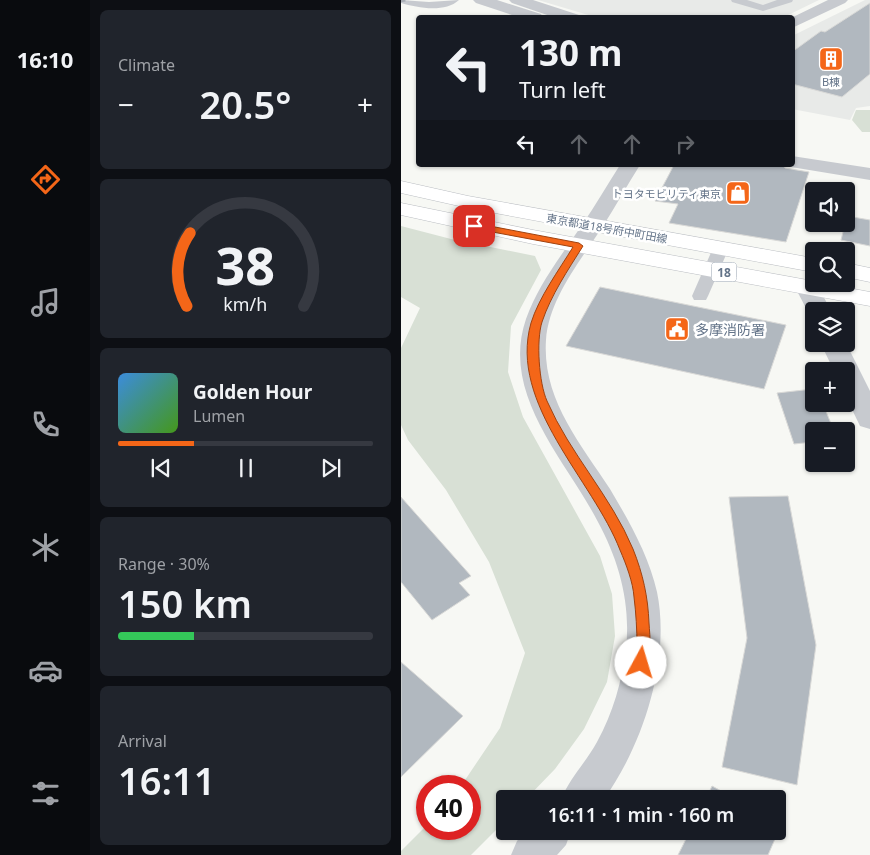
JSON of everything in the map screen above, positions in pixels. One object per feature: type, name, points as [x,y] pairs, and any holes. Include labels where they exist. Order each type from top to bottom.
[{"type":"main road","name":"東京都道18号府中町田線","points":[[401,187],[469,202],[711,270],[805,287]]},
{"type":"main road","name":"東京都道18号府中町田線","points":[[401,209],[455,222],[721,248],[805,263]]},
{"type":"main road","points":[[855,272],[870,274]]},
{"type":"main road","name":"東京都道18号府中町田線","points":[[833,292],[870,299]]},
{"type":"street","points":[[481,0],[527,15]]},
{"type":"street","points":[[517,0],[564,15]]},
{"type":"street","points":[[795,22],[840,0]]},
{"type":"street","points":[[795,162],[870,174]]},
{"type":"street","points":[[586,790],[615,748],[634,694],[644,648],[641,594],[626,549],[599,498],[572,457],[541,400],[533,355],[536,323],[554,285],[629,167]]},
{"type":"street","points":[[839,352],[870,419]]},
{"type":"street","points":[[531,855],[544,840]]},
{"type":"lane","points":[[403,0],[420,6],[451,0]]},
{"type":"lane","points":[[736,0],[763,8],[785,1]]},
{"type":"lane","points":[[764,0],[785,1]]},
{"type":"lane","points":[[700,296],[721,248]]},
{"type":"shaded area","points":[[538,0],[819,0],[788,15],[588,15]]},
{"type":"shaded area","points":[[865,0],[870,0],[870,106],[856,108],[850,120],[795,110],[795,35]]},
{"type":"shaded area","points":[[856,110],[870,110],[870,132],[862,132],[852,120]]},
{"type":"shaded area","points":[[401,226],[451,239],[535,256],[541,270],[511,326],[508,372],[523,417],[600,556],[612,594],[615,636],[607,682],[584,729],[555,769],[535,790],[496,790],[496,830],[471,855],[401,855],[401,851],[416,836],[416,840],[481,840],[481,775],[468,775],[500,728],[525,653],[489,562],[446,490],[408,440],[401,425],[401,348],[420,308],[401,297]]},
{"type":"building","name":"B棟","points":[[870,3],[870,74],[842,97],[795,85],[795,50],[821,31],[825,32]]},
{"type":"building","points":[[673,167],[784,167],[809,172],[786,242],[669,223],[678,204],[655,201]]},
{"type":"building","points":[[855,217],[870,220],[870,246],[841,240],[843,232],[855,232]]},
{"type":"building","points":[[600,287],[786,325],[764,389],[566,346]]},
{"type":"building","points":[[805,390],[805,412],[826,412],[830,422],[805,422],[805,443],[794,444],[777,393]]},
{"type":"building","points":[[788,496],[816,645],[797,785],[722,767],[747,638],[729,497]]},
{"type":"building","points":[[401,497],[471,576],[459,583],[470,595],[432,620],[401,582]]},
{"type":"building","points":[[401,662],[463,716],[401,777]]},
{"type":"building","points":[[712,786],[719,790],[710,790]]},
{"type":"building","points":[[686,840],[775,840],[768,855],[678,855]]},
{"type":"railway","points":[[401,1],[408,0]]},
{"type":"place","name":"B棟","points":[[831,59]]},
{"type":"place","name":"トヨタモビリティ東京","points":[[738,193]]},
{"type":"place","name":"多摩消防署","points":[[677,329]]},
{"type":"route","points":[[474,226],[579,246],[554,285],[536,323],[533,355],[541,400],[572,457],[599,498],[626,549],[641,594],[644,648],[641,663]]}]
